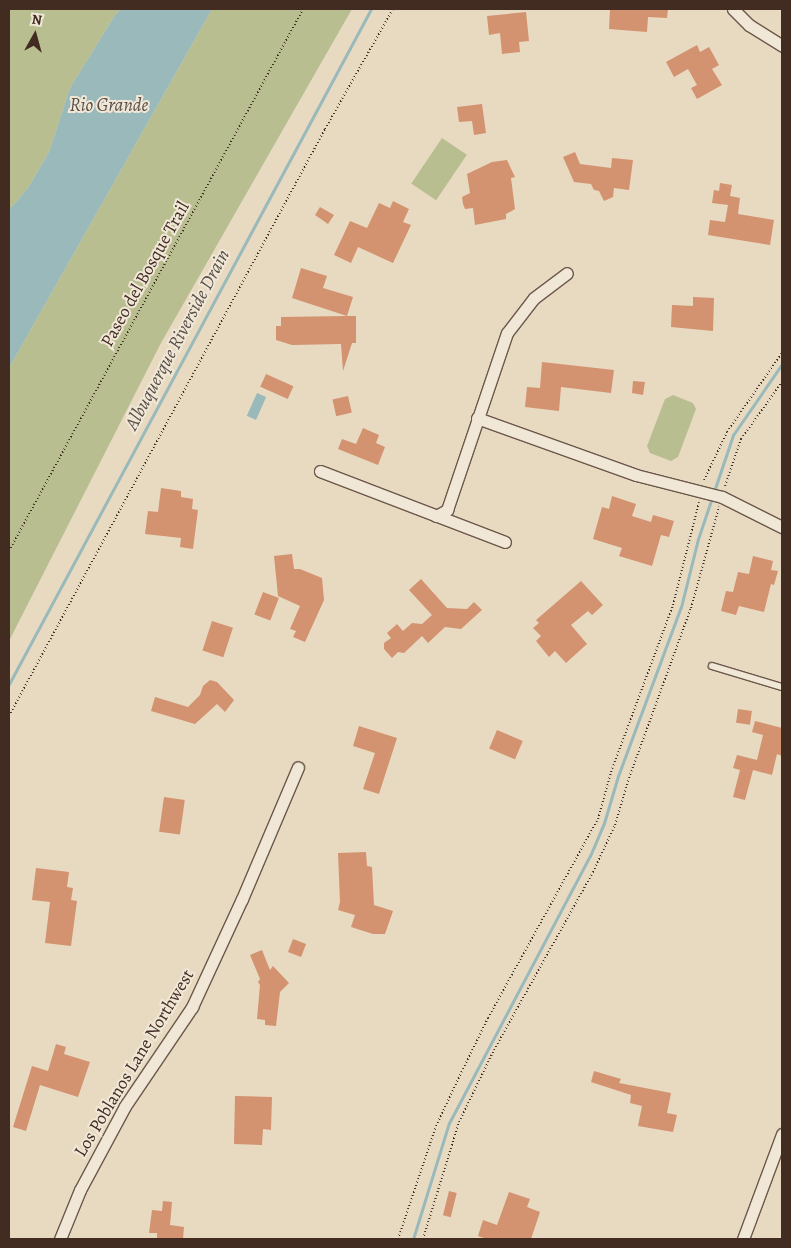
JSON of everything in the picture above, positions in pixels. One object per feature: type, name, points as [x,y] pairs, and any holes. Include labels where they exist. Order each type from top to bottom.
[{"type":"street","points":[[733,9],[748,25],[782,46]]},
{"type":"street","points":[[436,516],[447,510],[507,333],[534,298],[567,273]]},
{"type":"street","points":[[478,418],[636,475],[701,490],[722,497],[782,527]]},
{"type":"street","points":[[320,471],[505,542]]},
{"type":"street","name":"Los Poblanos Lane Northwest","points":[[60,1239],[80,1190],[125,1106],[192,1007],[242,899],[298,767]]},
{"type":"street","points":[[743,1239],[782,1134]]},
{"type":"lane","points":[[712,666],[782,687]]},
{"type":"path","name":"Paseo del Bosque Trail","points":[[9,551],[303,9]]},
{"type":"path","points":[[9,716],[325,129],[393,9]]},
{"type":"path","points":[[398,1239],[436,1126],[488,1018],[598,819],[611,772],[673,605],[701,490],[727,432],[782,353]]},
{"type":"path","points":[[423,1239],[458,1122],[494,1050],[593,872],[615,825],[632,769],[691,608],[733,457],[741,439],[782,382]]},
{"type":"green space","points":[[9,9],[121,9],[115,15],[70,88],[49,152],[28,188],[9,210]]},
{"type":"green space","points":[[212,9],[352,9],[161,343],[9,641],[9,368]]},
{"type":"green space","points":[[442,138],[467,155],[436,200],[411,184]]},
{"type":"green space","points":[[673,395],[693,403],[696,409],[678,457],[671,461],[650,453],[647,446],[665,399]]},
{"type":"water","name":"Rio Grande","points":[[121,9],[212,9],[9,368],[9,210],[28,188],[49,152],[70,88],[115,15]]},
{"type":"water","points":[[257,393],[266,397],[256,420],[247,416]]},
{"type":"building","points":[[610,9],[668,9],[667,18],[648,17],[647,32],[609,29]]},
{"type":"building","points":[[526,12],[529,41],[519,42],[520,52],[502,54],[500,33],[489,35],[487,16]]},
{"type":"building","points":[[697,45],[700,52],[709,47],[719,65],[712,69],[722,85],[697,99],[691,88],[697,85],[688,69],[674,77],[666,62]]},
{"type":"building","points":[[482,104],[486,133],[474,135],[472,121],[459,122],[457,107]]},
{"type":"building","points":[[575,152],[580,164],[611,168],[612,158],[633,160],[629,190],[614,188],[613,197],[604,201],[599,191],[594,190],[591,184],[574,182],[563,157]]},
{"type":"building","points":[[507,160],[515,177],[511,178],[515,209],[506,214],[506,219],[475,225],[473,208],[465,209],[463,204],[462,197],[470,193],[467,174],[492,162]]},
{"type":"building","points":[[720,183],[732,185],[730,196],[740,198],[738,214],[774,220],[770,245],[708,235],[710,220],[725,222],[728,205],[712,203],[714,190],[719,191]]},
{"type":"building","points":[[393,201],[409,209],[403,222],[411,225],[393,263],[358,247],[351,263],[334,255],[350,221],[367,228],[379,203],[390,208]]},
{"type":"building","points":[[320,207],[334,215],[328,224],[315,215]]},
{"type":"building","points":[[301,268],[327,276],[323,288],[353,297],[347,316],[292,298]]},
{"type":"building","points":[[693,297],[714,298],[713,331],[671,327],[672,305],[693,306]]},
{"type":"building","points":[[356,316],[356,343],[352,343],[343,371],[341,344],[292,345],[276,340],[276,326],[281,326],[281,317]]},
{"type":"building","points":[[542,362],[614,370],[611,393],[561,387],[559,411],[525,407],[527,387],[540,388]]},
{"type":"building","points":[[266,374],[293,386],[288,399],[260,387]]},
{"type":"building","points":[[633,381],[645,382],[643,395],[632,393]]},
{"type":"building","points":[[348,396],[352,413],[336,416],[332,400]]},
{"type":"building","points":[[363,428],[379,435],[376,443],[385,447],[378,465],[338,449],[342,439],[356,444]]},
{"type":"building","points":[[161,488],[181,491],[181,497],[193,499],[192,509],[198,510],[193,549],[180,547],[181,538],[145,534],[148,511],[158,512]]},
{"type":"building","points":[[612,496],[636,504],[632,516],[651,522],[653,515],[674,521],[669,537],[661,535],[652,566],[619,556],[622,548],[593,539],[602,507],[609,509]]},
{"type":"building","points":[[292,554],[294,569],[300,569],[322,578],[324,600],[305,642],[293,637],[296,631],[290,629],[300,606],[278,596],[274,556]]},
{"type":"building","points":[[753,556],[773,561],[771,570],[778,571],[774,585],[771,584],[764,612],[739,606],[736,615],[721,611],[726,591],[733,592],[738,572],[749,574]]},
{"type":"building","points":[[421,579],[447,608],[467,609],[474,602],[482,610],[461,629],[445,627],[428,643],[422,636],[404,653],[398,652],[392,658],[384,649],[384,643],[391,638],[387,633],[397,624],[403,631],[412,623],[422,624],[432,615],[409,590]]},
{"type":"building","points":[[581,581],[603,605],[592,615],[588,611],[571,625],[587,644],[566,663],[555,651],[549,657],[536,641],[541,636],[533,628],[539,623],[536,620]]},
{"type":"building","points":[[263,592],[279,598],[270,620],[254,614]]},
{"type":"building","points":[[212,621],[233,628],[223,657],[202,650]]},
{"type":"building","points":[[210,680],[217,682],[234,700],[225,712],[217,704],[195,724],[151,711],[155,697],[188,707],[200,695],[203,686]]},
{"type":"building","points":[[738,709],[752,711],[750,725],[736,723]]},
{"type":"building","points":[[755,721],[782,728],[782,756],[777,754],[772,775],[753,770],[745,800],[733,797],[740,770],[733,768],[737,755],[757,760],[763,735],[752,732]]},
{"type":"building","points":[[359,726],[397,738],[379,794],[363,789],[375,753],[353,746]]},
{"type":"building","points":[[497,730],[523,741],[515,759],[489,748]]},
{"type":"building","points":[[164,797],[185,800],[180,835],[159,832]]},
{"type":"building","points":[[366,852],[367,866],[372,867],[374,905],[393,911],[385,934],[373,934],[351,927],[355,915],[338,910],[340,902],[338,853]]},
{"type":"building","points":[[36,868],[69,872],[67,887],[73,888],[71,900],[77,901],[71,946],[45,943],[50,902],[32,900]]},
{"type":"building","points":[[293,939],[306,944],[301,957],[288,952]]},
{"type":"building","points":[[262,950],[270,970],[273,966],[289,983],[280,992],[276,1026],[265,1025],[265,1020],[257,1019],[260,985],[258,982],[260,979],[250,955]]},
{"type":"building","points":[[56,1044],[66,1047],[64,1054],[90,1062],[78,1097],[40,1085],[26,1131],[13,1127],[32,1066],[48,1071]]},
{"type":"building","points":[[594,1071],[621,1079],[619,1083],[671,1093],[667,1113],[677,1115],[673,1132],[638,1126],[642,1106],[630,1103],[631,1095],[591,1082]]},
{"type":"building","points":[[235,1096],[272,1097],[271,1130],[263,1129],[262,1145],[234,1144]]},
{"type":"building","points":[[449,1191],[457,1193],[451,1217],[443,1215]]},
{"type":"building","points":[[509,1192],[530,1199],[527,1207],[540,1212],[531,1239],[487,1239],[478,1236],[483,1220],[497,1225]]},
{"type":"building","points":[[163,1201],[172,1202],[170,1225],[184,1227],[183,1239],[157,1239],[157,1233],[149,1233],[152,1210],[162,1211]]},
{"type":"waterway","name":"Albuquerque Riverside Drain","points":[[9,684],[371,9]]},
{"type":"waterway","points":[[413,1239],[449,1123],[590,856],[604,823],[618,776],[681,607],[698,539],[733,435],[782,364]]}]
